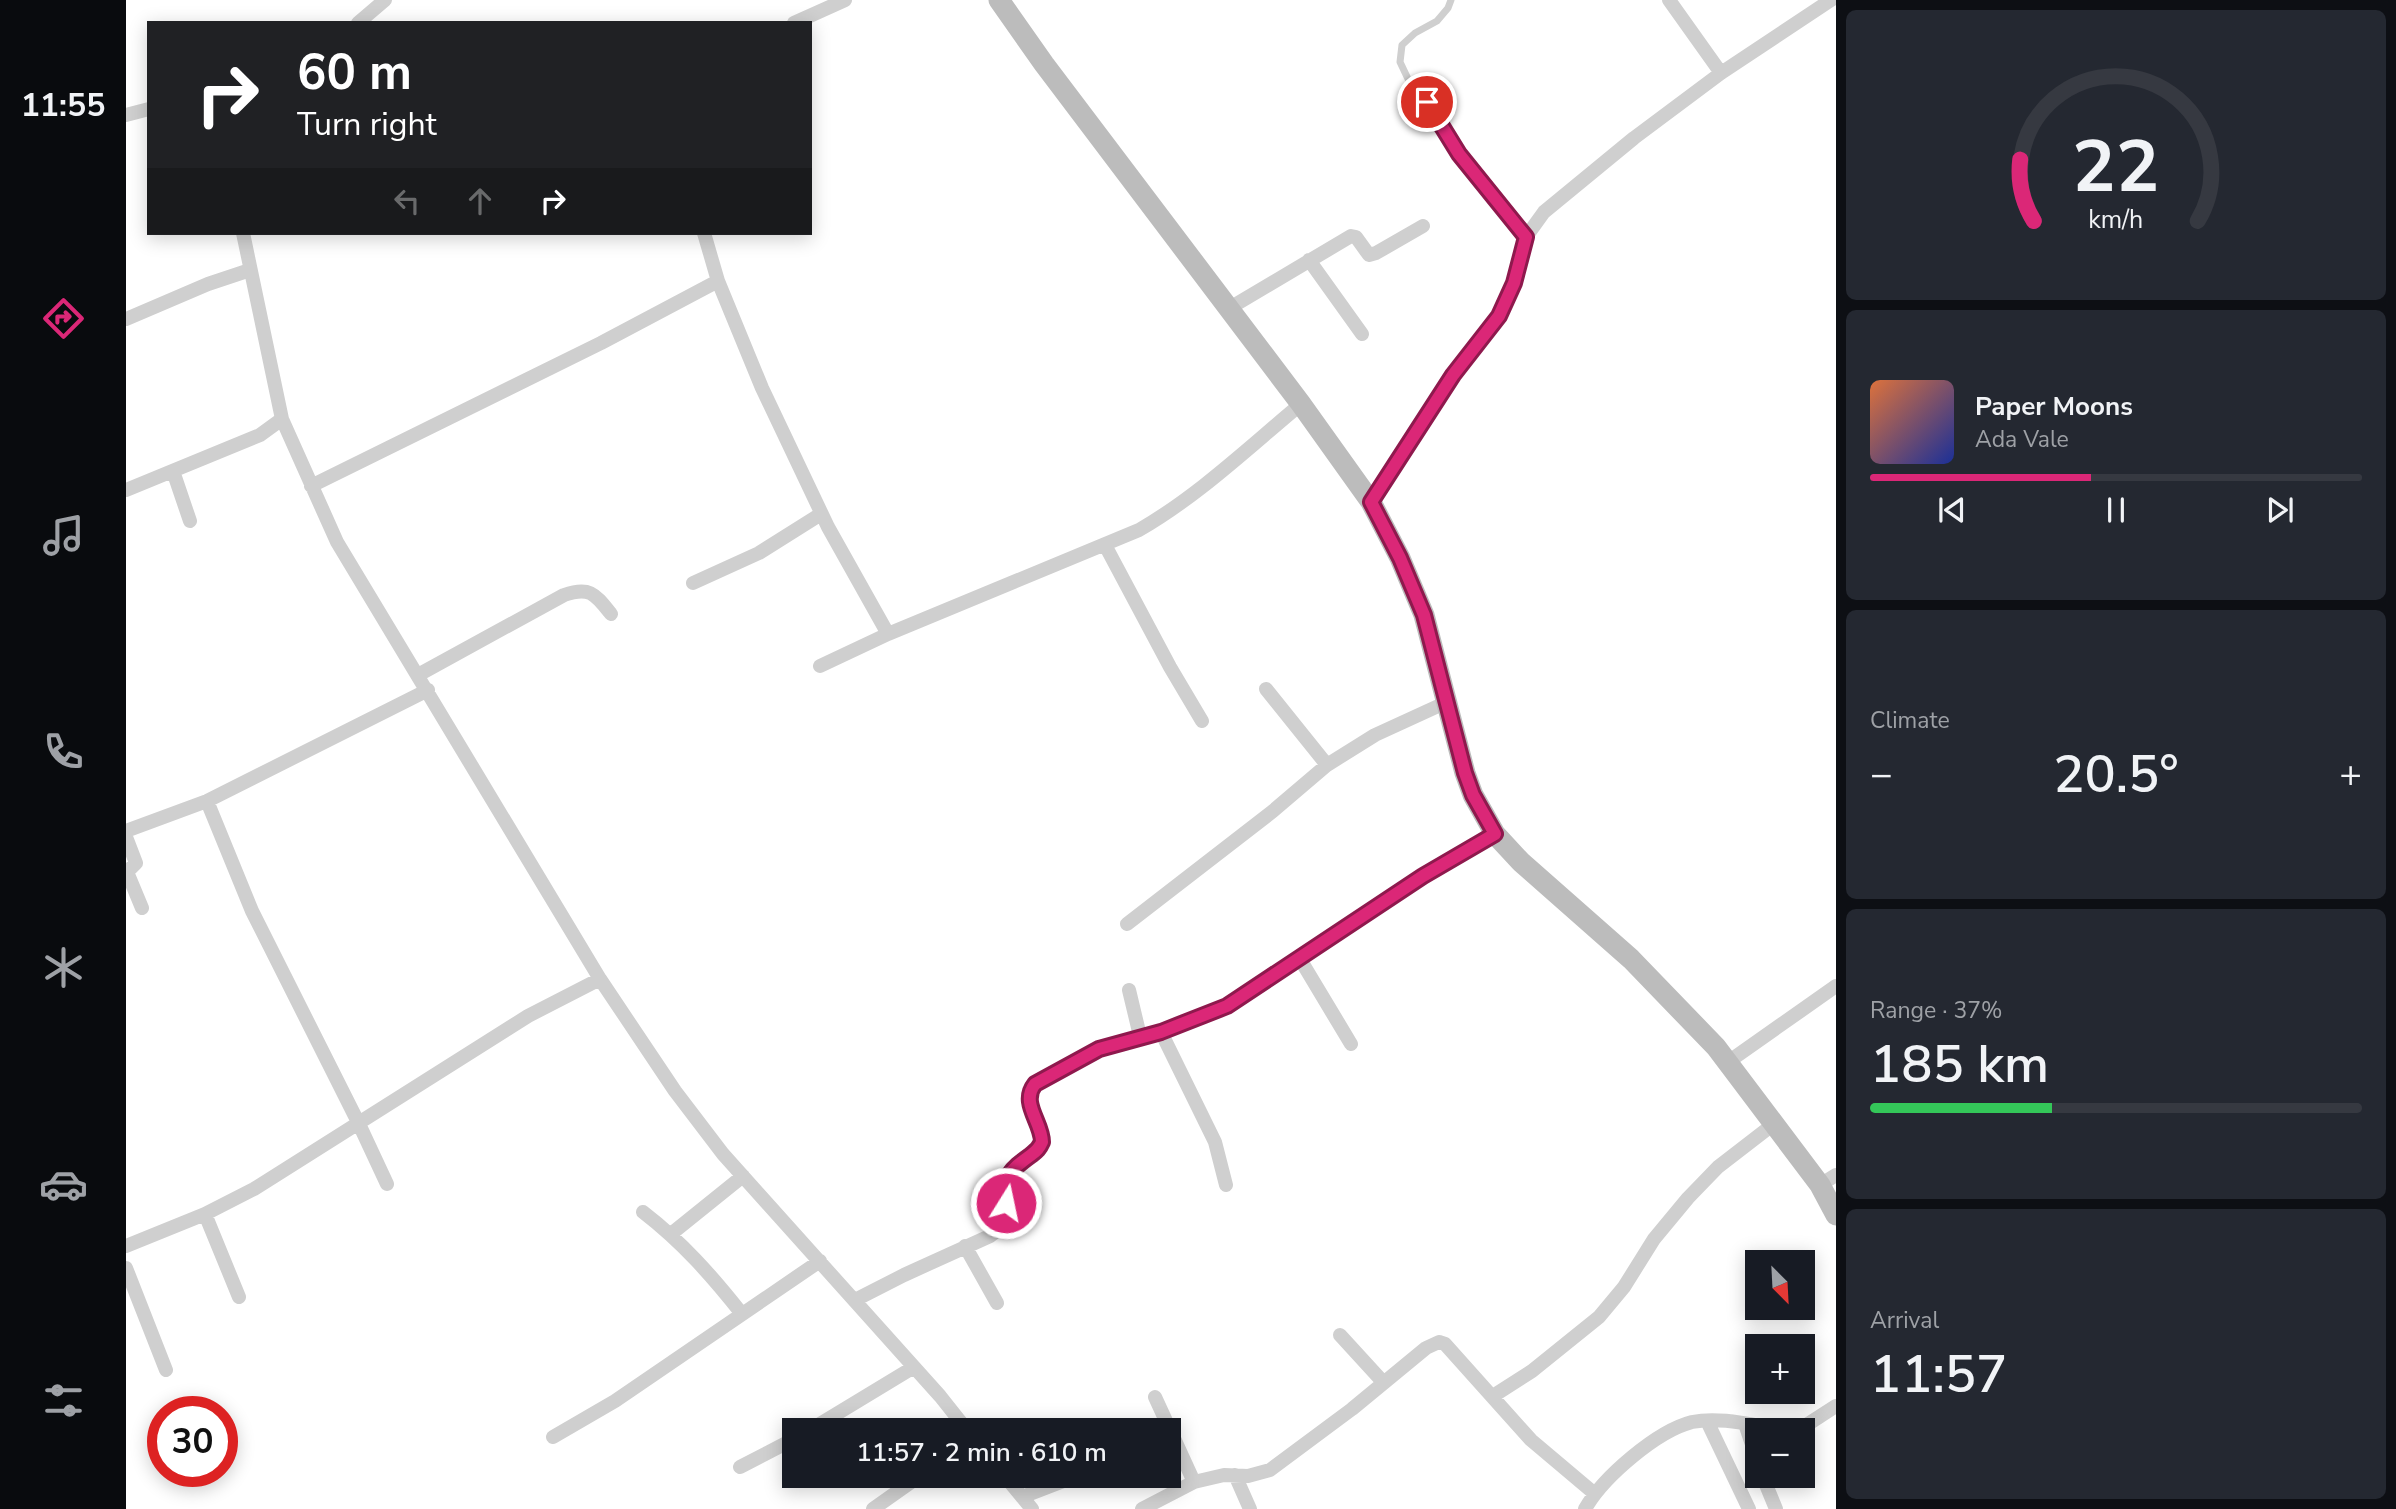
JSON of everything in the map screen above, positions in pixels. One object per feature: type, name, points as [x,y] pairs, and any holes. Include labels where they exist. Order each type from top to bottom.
[{"type":"main road","points":[[999,0],[1044,64],[1301,404],[1371,502],[1400,558],[1424,615],[1455,740],[1473,795],[1495,834],[1521,862],[1631,960],[1681,1009],[1728,1062],[1774,1123],[1828,1180],[1836,1214]]},
{"type":"street","points":[[360,21],[385,0]]},
{"type":"street","points":[[798,21],[845,0]]},
{"type":"street","points":[[1669,0],[1721,73]]},
{"type":"street","points":[[1371,502],[1453,375],[1499,316],[1514,283],[1526,237],[1544,212],[1634,138],[1721,73],[1831,0]]},
{"type":"street","points":[[126,116],[147,110]]},
{"type":"street","points":[[1228,309],[1350,236],[1356,237],[1369,255],[1423,226]]},
{"type":"street","points":[[243,235],[282,419],[337,542],[600,979],[675,1091],[723,1154],[957,1418]]},
{"type":"street","points":[[705,235],[718,281],[762,388],[821,514],[888,634]]},
{"type":"street","points":[[1309,260],[1362,334]]},
{"type":"street","points":[[126,319],[196,289],[250,270]]},
{"type":"street","points":[[311,485],[601,343],[718,281]]},
{"type":"street","points":[[820,666],[888,634],[1139,530],[1167,514],[1206,484],[1301,404]]},
{"type":"street","points":[[126,490],[260,435],[282,419]]},
{"type":"street","points":[[173,471],[191,521]]},
{"type":"street","points":[[692,583],[759,552],[821,514]]},
{"type":"street","points":[[1105,545],[1202,721]]},
{"type":"street","points":[[418,675],[564,595],[579,590],[590,592],[611,614]]},
{"type":"street","points":[[1266,689],[1327,765]]},
{"type":"street","points":[[126,831],[206,801],[428,690]]},
{"type":"street","points":[[1127,924],[1273,811],[1327,765],[1376,735],[1447,702]]},
{"type":"street","points":[[206,801],[252,911],[387,1184]]},
{"type":"street","points":[[855,1300],[990,1236],[1002,1226],[1006,1214],[1007,1176],[1042,1145],[1042,1136],[1030,1103],[1032,1087],[1060,1068],[1099,1049],[1161,1032],[1227,1006],[1423,876],[1495,834]]},
{"type":"street","points":[[126,837],[136,863],[127,872],[142,908]]},
{"type":"street","points":[[1300,959],[1351,1044]]},
{"type":"street","points":[[126,1246],[205,1214],[254,1189],[528,1016],[600,979]]},
{"type":"street","points":[[1728,1062],[1836,986]]},
{"type":"street","points":[[1129,990],[1140,1036]]},
{"type":"street","points":[[1161,1032],[1214,1142],[1223,1166],[1226,1185]]},
{"type":"street","points":[[1493,1396],[1532,1371],[1599,1317],[1624,1287],[1654,1239],[1688,1198],[1718,1167],[1774,1123]]},
{"type":"street","points":[[671,1234],[743,1176]]},
{"type":"street","points":[[643,1212],[671,1234],[742,1314]]},
{"type":"street","points":[[205,1214],[239,1297]]},
{"type":"street","points":[[965,1246],[997,1303]]},
{"type":"street","points":[[553,1437],[615,1401],[820,1261]]},
{"type":"street","points":[[126,1268],[166,1370]]},
{"type":"street","points":[[1340,1335],[1383,1382]]},
{"type":"street","points":[[1142,1509],[1194,1482],[1214,1476],[1248,1476],[1270,1470],[1352,1409],[1426,1348],[1442,1342],[1531,1440],[1595,1494]]},
{"type":"street","points":[[830,1418],[914,1367]]},
{"type":"street","points":[[1155,1397],[1194,1482]]},
{"type":"street","points":[[1815,1420],[1836,1406]]},
{"type":"street","points":[[1707,1421],[1749,1509]]},
{"type":"street","points":[[1585,1509],[1611,1475],[1666,1435],[1693,1422],[1745,1424]]},
{"type":"street","points":[[740,1467],[782,1445]]},
{"type":"street","points":[[1235,1475],[1250,1509]]},
{"type":"street","points":[[873,1509],[903,1488]]},
{"type":"street","points":[[1015,1488],[1032,1509]]},
{"type":"street","points":[[1022,1497],[1045,1488]]},
{"type":"street","points":[[1767,1488],[1776,1509]]},
{"type":"lane","points":[[1451,0],[1437,21],[1415,33],[1402,45],[1400,62],[1409,81],[1427,102],[1459,154],[1526,237]]},
{"type":"route","points":[[1006,1203],[1007,1176],[1042,1145],[1042,1136],[1029,1100],[1030,1091],[1035,1084],[1099,1049],[1120,1041],[1161,1032],[1227,1006],[1423,876],[1495,834],[1473,795],[1465,773],[1424,615],[1400,558],[1371,502],[1453,375],[1499,316],[1514,283],[1526,237],[1459,154],[1427,102]]}]
